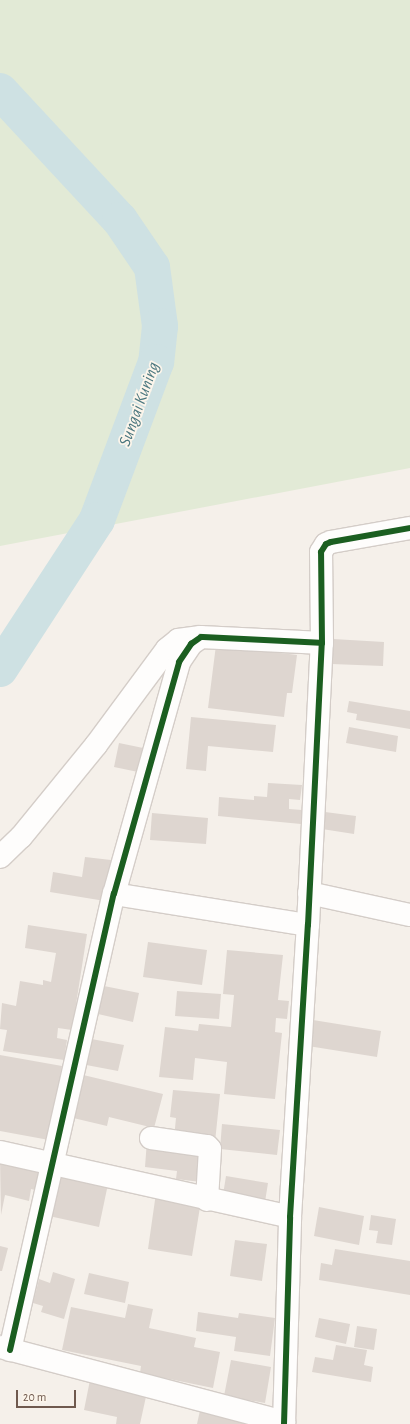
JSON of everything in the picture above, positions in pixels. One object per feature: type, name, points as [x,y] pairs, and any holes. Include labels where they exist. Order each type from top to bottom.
[{"type":"street","points":[[201,637],[191,644],[179,662],[170,687],[114,894],[54,1166],[5,1349],[284,1423],[290,1217],[308,925],[322,643],[320,559],[323,548],[331,542],[410,528]]},
{"type":"street","points":[[0,856],[21,837],[77,769],[167,648],[178,640],[201,637],[322,643]]},
{"type":"street","points":[[309,893],[410,915]]},
{"type":"street","points":[[114,894],[308,925]]},
{"type":"street","points":[[151,1138],[207,1146],[210,1149],[207,1200]]},
{"type":"street","points":[[0,1152],[54,1166],[290,1217]]},
{"type":"green space","points":[[0,0],[410,0],[410,468],[0,546]]},
{"type":"building","points":[[333,639],[384,642],[383,666],[332,664]]},
{"type":"building","points":[[216,645],[297,655],[292,693],[287,693],[284,717],[208,708]]},
{"type":"building","points":[[349,701],[410,711],[410,729],[356,720],[357,714],[347,712]]},
{"type":"building","points":[[191,717],[276,725],[273,752],[208,746],[206,771],[186,769]]},
{"type":"building","points":[[349,727],[398,736],[396,752],[346,743]]},
{"type":"building","points":[[119,743],[148,749],[143,773],[114,767]]},
{"type":"building","points":[[268,783],[302,785],[300,800],[289,799],[289,809],[302,810],[301,824],[218,816],[219,797],[254,800],[254,796],[267,797]]},
{"type":"building","points":[[325,812],[356,816],[354,834],[322,829]]},
{"type":"building","points":[[152,813],[208,818],[206,844],[150,840]]},
{"type":"building","points":[[85,857],[111,860],[105,901],[50,892],[53,872],[82,877]]},
{"type":"building","points":[[28,925],[87,934],[72,1030],[58,1028],[57,1038],[67,1040],[64,1060],[3,1051],[7,1030],[0,1029],[2,1003],[16,1006],[20,981],[43,985],[43,980],[51,982],[56,953],[25,948]]},
{"type":"building","points":[[148,942],[207,950],[202,985],[143,977]]},
{"type":"building","points":[[227,950],[283,955],[278,1000],[289,1001],[287,1019],[276,1018],[275,1032],[282,1033],[275,1099],[224,1094],[227,1062],[195,1058],[193,1080],[159,1077],[165,1027],[198,1031],[199,1024],[231,1027],[234,995],[223,994]]},
{"type":"building","points":[[104,986],[139,993],[133,1022],[98,1014]]},
{"type":"building","points":[[177,991],[221,994],[219,1019],[175,1016]]},
{"type":"building","points":[[313,1020],[381,1031],[377,1057],[308,1046]]},
{"type":"building","points":[[86,1038],[124,1045],[118,1071],[81,1064]]},
{"type":"building","points":[[0,1055],[62,1066],[49,1140],[0,1131]]},
{"type":"building","points":[[79,1074],[163,1094],[154,1128],[109,1117],[107,1126],[69,1117]]},
{"type":"building","points":[[173,1090],[220,1094],[215,1142],[174,1138],[176,1118],[170,1117]]},
{"type":"building","points":[[222,1124],[280,1130],[277,1155],[220,1149]]},
{"type":"building","points":[[147,1140],[205,1146],[201,1182],[176,1179],[177,1171],[145,1167]]},
{"type":"building","points":[[0,1158],[44,1168],[39,1191],[31,1189],[29,1201],[5,1195],[1,1215]]},
{"type":"building","points":[[59,1173],[108,1184],[99,1227],[49,1216]]},
{"type":"building","points":[[226,1176],[268,1183],[264,1208],[222,1201]]},
{"type":"building","points":[[156,1193],[201,1201],[192,1256],[148,1249]]},
{"type":"building","points":[[319,1207],[364,1216],[359,1245],[314,1236]]},
{"type":"building","points":[[371,1215],[396,1219],[392,1245],[376,1243],[378,1231],[369,1230]]},
{"type":"building","points":[[235,1240],[267,1244],[262,1281],[230,1276]]},
{"type":"building","points":[[0,1246],[8,1248],[2,1271],[0,1271]]},
{"type":"building","points":[[335,1249],[410,1261],[410,1295],[319,1280],[321,1263],[332,1265]]},
{"type":"building","points":[[53,1272],[75,1279],[64,1319],[41,1312],[43,1306],[33,1303],[39,1279],[50,1283]]},
{"type":"building","points":[[89,1273],[129,1282],[125,1303],[84,1294]]},
{"type":"building","points":[[128,1304],[153,1309],[149,1328],[196,1338],[194,1347],[220,1352],[213,1388],[140,1373],[141,1366],[62,1350],[71,1307],[125,1318]]},
{"type":"building","points":[[198,1312],[238,1318],[239,1313],[275,1318],[270,1356],[234,1351],[236,1337],[196,1331]]},
{"type":"building","points":[[319,1318],[350,1324],[346,1344],[315,1337]]},
{"type":"building","points":[[357,1326],[377,1329],[374,1350],[354,1347]]},
{"type":"building","points":[[336,1345],[367,1350],[364,1365],[373,1367],[371,1382],[312,1372],[315,1357],[333,1360]]},
{"type":"building","points":[[231,1360],[271,1367],[265,1403],[224,1396]]},
{"type":"building","points":[[90,1380],[147,1392],[140,1424],[116,1424],[117,1417],[84,1410]]},
{"type":"building","points":[[201,1406],[253,1424],[197,1424]]},
{"type":"waterway","name":"Sungai Kuning","points":[[0,91],[120,220],[152,267],[160,326],[156,362],[97,520],[0,669]]},
{"type":"cycle path","points":[[284,1424],[290,1217],[308,925],[322,643],[321,552],[326,544],[331,542],[410,528]]},
{"type":"cycle path","points":[[10,1350],[114,894],[179,662],[191,644],[201,637],[322,643]]}]
